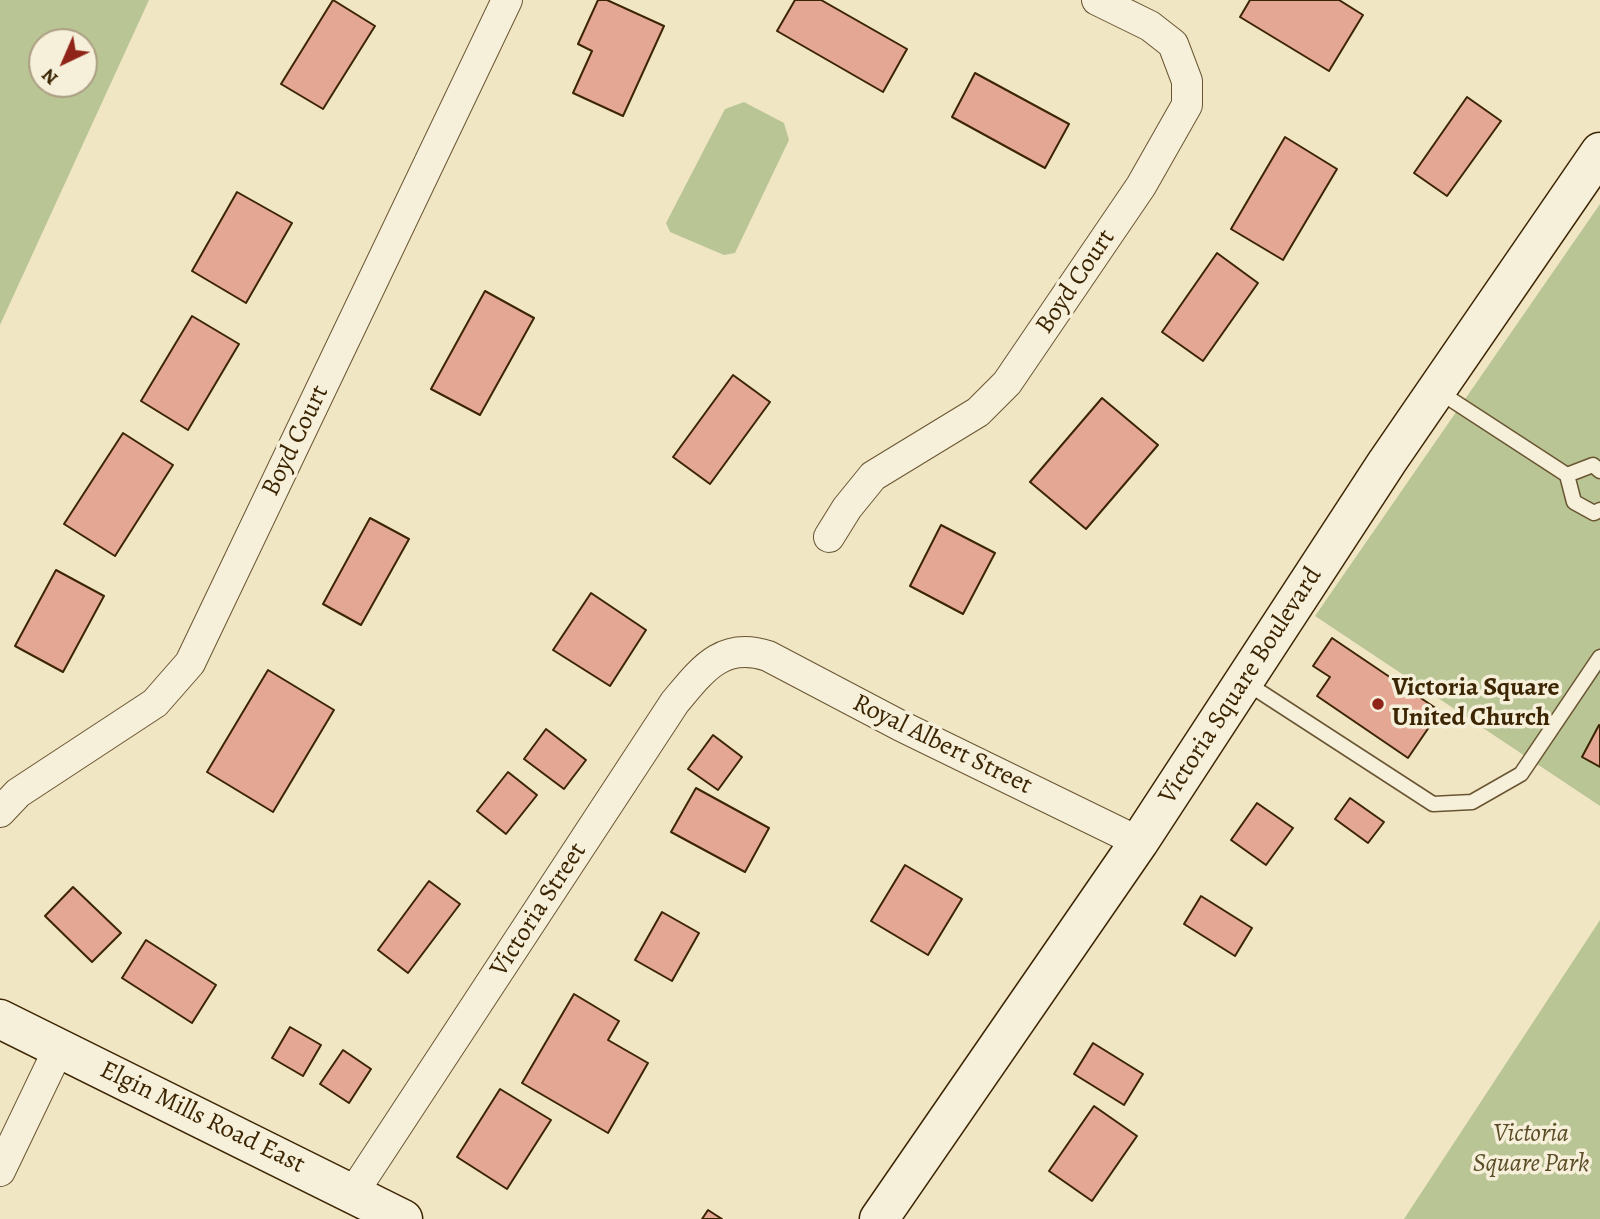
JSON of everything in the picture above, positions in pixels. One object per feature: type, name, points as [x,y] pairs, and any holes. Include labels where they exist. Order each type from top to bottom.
[{"type":"street","name":"Boyd Court","points":[[0,812],[19,793],[155,703],[190,663],[507,0]]},
{"type":"street","name":"Boyd Court","points":[[829,537],[847,508],[873,476],[978,412],[1007,383],[1141,186],[1187,105],[1187,81],[1173,44],[1150,26],[1097,0]]},
{"type":"street","name":"Victoria Square Boulevard","points":[[879,1219],[1139,842],[1436,390],[1600,152]]},
{"type":"street","name":"Royal Albert Street","points":[[745,650],[768,656],[901,726],[1139,842]]},
{"type":"street","name":"Victoria Street","points":[[353,1193],[675,702],[710,661],[745,650]]},
{"type":"street","name":"Elgin Mills Road East","points":[[0,1019],[403,1219]]},
{"type":"street","points":[[0,1171],[59,1048]]},
{"type":"lane","points":[[1436,390],[1567,475],[1574,502],[1594,513],[1600,510]]},
{"type":"lane","points":[[1567,475],[1593,465],[1600,471]]},
{"type":"lane","points":[[1244,681],[1433,804],[1472,802],[1521,774],[1600,657]]},
{"type":"green space","points":[[0,0],[149,0],[0,325]]},
{"type":"green space","points":[[744,102],[784,123],[789,140],[735,253],[724,255],[670,232],[666,223],[725,109]]},
{"type":"green space","points":[[1600,204],[1600,806],[1315,616]]},
{"type":"green space","name":"Victoria Square Park","points":[[1600,920],[1600,1219],[1404,1219]]},
{"type":"building","points":[[333,0],[375,26],[323,109],[281,84]]},
{"type":"building","points":[[598,0],[607,0],[664,26],[623,116],[573,93],[592,51],[578,44]]},
{"type":"building","points":[[795,0],[821,0],[907,49],[883,92],[777,31]]},
{"type":"building","points":[[1250,0],[1339,0],[1363,15],[1329,71],[1240,17]]},
{"type":"building","points":[[975,73],[1069,124],[1045,168],[952,117]]},
{"type":"building","points":[[1467,97],[1501,121],[1447,196],[1414,173]]},
{"type":"building","points":[[1285,137],[1337,169],[1283,260],[1231,229]]},
{"type":"building","points":[[237,192],[292,223],[246,303],[192,271]]},
{"type":"building","points":[[1217,253],[1258,283],[1203,361],[1162,332]]},
{"type":"building","points":[[485,291],[534,318],[480,415],[431,389]]},
{"type":"building","points":[[192,316],[239,344],[188,430],[141,401]]},
{"type":"building","points":[[733,375],[770,402],[710,484],[673,457]]},
{"type":"building","points":[[1102,398],[1158,445],[1086,529],[1030,482]]},
{"type":"building","points":[[123,433],[173,465],[115,556],[64,524]]},
{"type":"building","points":[[370,518],[409,539],[361,625],[323,604]]},
{"type":"building","points":[[941,525],[995,553],[963,614],[910,586]]},
{"type":"building","points":[[56,570],[104,596],[63,672],[15,646]]},
{"type":"building","points":[[591,593],[646,630],[610,686],[553,650]]},
{"type":"building","name":"Victoria Square United Church","points":[[1332,638],[1440,711],[1408,758],[1317,696],[1330,677],[1313,666]]},
{"type":"building","points":[[268,670],[334,710],[273,812],[207,772]]},
{"type":"building","points":[[1600,726],[1600,767],[1582,757]]},
{"type":"building","points":[[546,729],[586,760],[564,789],[524,759]]},
{"type":"building","points":[[713,735],[742,757],[718,790],[688,769]]},
{"type":"building","points":[[508,772],[537,795],[506,834],[477,811]]},
{"type":"building","points":[[696,788],[769,828],[745,872],[671,832]]},
{"type":"building","points":[[1350,798],[1384,822],[1368,843],[1335,819]]},
{"type":"building","points":[[1257,803],[1293,828],[1266,865],[1231,840]]},
{"type":"building","points":[[905,865],[962,899],[928,955],[871,921]]},
{"type":"building","points":[[429,881],[460,904],[408,973],[378,950]]},
{"type":"building","points":[[73,887],[121,933],[92,962],[45,916]]},
{"type":"building","points":[[1201,896],[1252,928],[1235,956],[1184,924]]},
{"type":"building","points":[[662,912],[699,933],[672,981],[635,960]]},
{"type":"building","points":[[146,940],[216,985],[192,1023],[122,978]]},
{"type":"building","points":[[574,994],[619,1021],[608,1040],[648,1063],[608,1133],[522,1083]]},
{"type":"building","points":[[290,1027],[321,1045],[303,1076],[272,1058]]},
{"type":"building","points":[[1093,1043],[1143,1074],[1124,1105],[1074,1074]]},
{"type":"building","points":[[343,1050],[371,1069],[349,1103],[320,1084]]},
{"type":"building","points":[[500,1089],[551,1120],[507,1189],[457,1157]]},
{"type":"building","points":[[1094,1106],[1137,1136],[1092,1201],[1049,1171]]},
{"type":"building","points":[[708,1210],[722,1219],[702,1219]]},
{"type":"place","name":"Victoria Square United Church","points":[[1378,704]]}]
